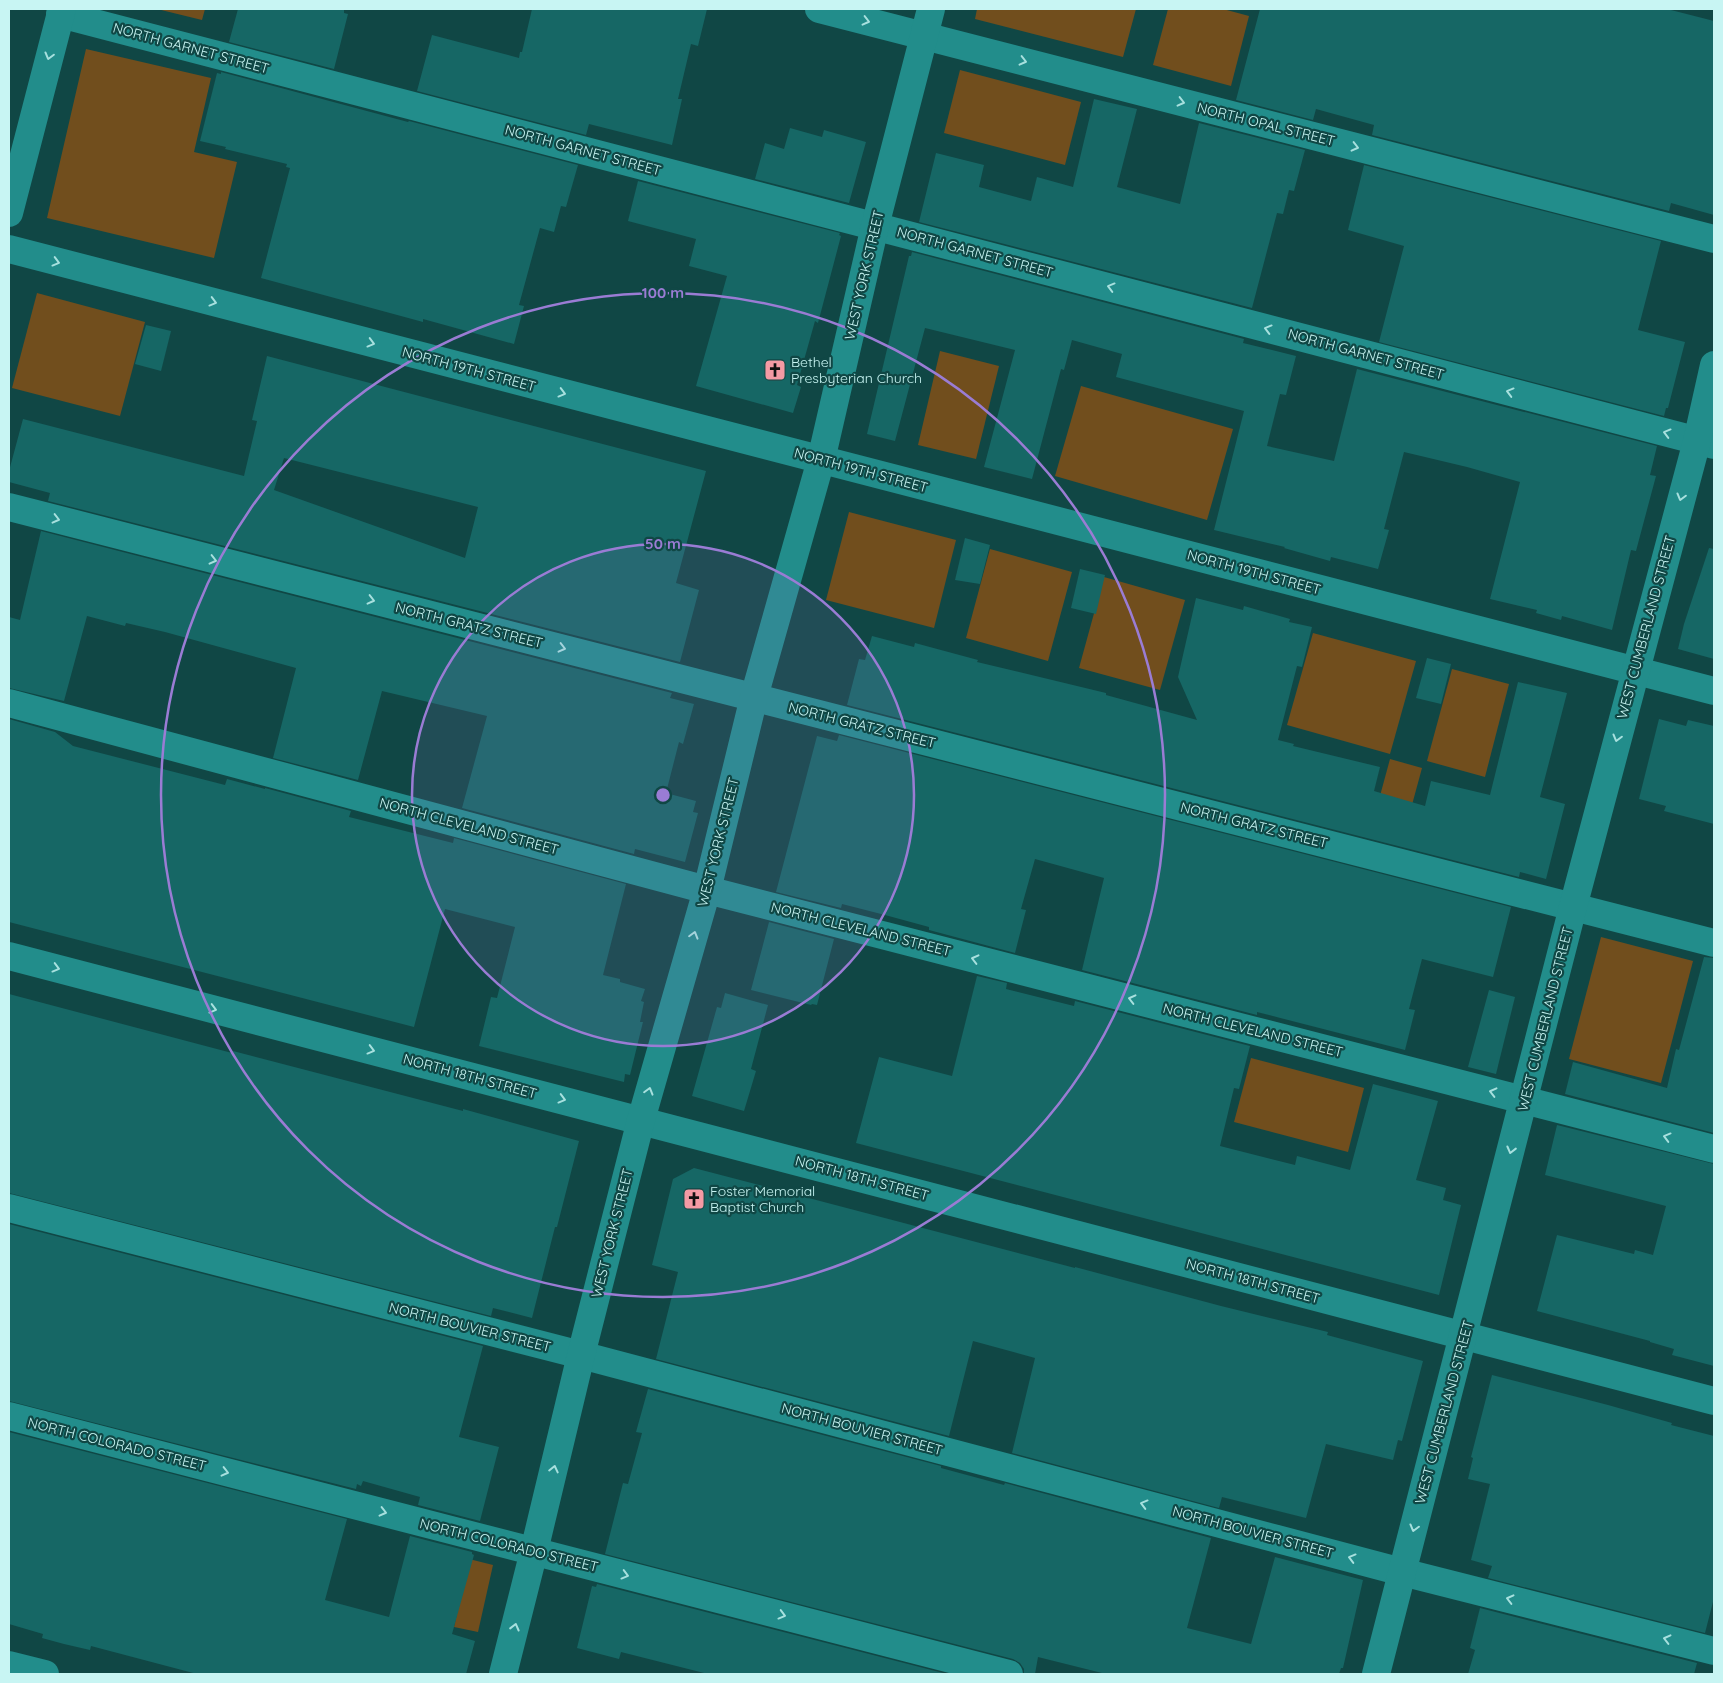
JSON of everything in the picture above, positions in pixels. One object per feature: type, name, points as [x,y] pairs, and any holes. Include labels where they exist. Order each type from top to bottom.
[{"type":"street","name":"NORTH OPAL STREET","points":[[818,9],[1714,239]]},
{"type":"street","name":"WEST YORK STREET","points":[[503,1674],[641,1120],[707,890],[754,697],[821,460],[875,226],[931,9]]},
{"type":"street","points":[[9,213],[61,11]]},
{"type":"street","name":"NORTH GARNET STREET","points":[[61,11],[1705,443]]},
{"type":"street","name":"NORTH 19TH STREET","points":[[9,250],[1714,691]]},
{"type":"street","name":"WEST CUMBERLAND STREET","points":[[1376,1674],[1635,670],[1705,443],[1714,365]]},
{"type":"street","name":"NORTH GRATZ STREET","points":[[9,507],[1714,944]]},
{"type":"street","name":"NORTH CLEVELAND STREET","points":[[9,703],[707,890],[1714,1150]]},
{"type":"street","name":"NORTH 18TH STREET","points":[[9,956],[1714,1401]]},
{"type":"street","name":"NORTH BOUVIER STREET","points":[[9,1208],[581,1355],[1402,1572],[1714,1651]]},
{"type":"street","name":"NORTH COLORADO STREET","points":[[9,1416],[1009,1674]]},
{"type":"street","points":[[9,1665],[45,1674]]},
{"type":"shaded area","points":[[157,9],[205,9],[202,20]]},
{"type":"shaded area","points":[[977,9],[1136,9],[1123,57],[975,19]]},
{"type":"shaded area","points":[[1168,9],[1223,9],[1249,16],[1231,86],[1153,65]]},
{"type":"shaded area","points":[[86,49],[211,78],[194,152],[237,162],[214,258],[47,218]]},
{"type":"shaded area","points":[[960,70],[1081,102],[1065,165],[944,133]]},
{"type":"shaded area","points":[[37,293],[145,322],[120,416],[12,388]]},
{"type":"shaded area","points":[[940,351],[999,366],[976,459],[918,445]]},
{"type":"shaded area","points":[[1081,386],[1233,429],[1207,520],[1055,476]]},
{"type":"shaded area","points":[[849,512],[956,540],[934,628],[826,600]]},
{"type":"shaded area","points":[[990,549],[1072,572],[1048,661],[966,638]]},
{"type":"shaded area","points":[[1104,577],[1185,600],[1160,690],[1079,668]]},
{"type":"shaded area","points":[[1313,633],[1416,661],[1390,754],[1287,725]]},
{"type":"shaded area","points":[[1452,669],[1509,684],[1485,777],[1427,761]]},
{"type":"shaded area","points":[[1390,759],[1422,768],[1403,838],[1371,829]]},
{"type":"shaded area","points":[[1601,937],[1693,961],[1661,1083],[1569,1059]]},
{"type":"shaded area","points":[[1251,1058],[1364,1088],[1348,1152],[1234,1122]]},
{"type":"shaded area","points":[[469,1559],[493,1565],[478,1632],[454,1627]]},
{"type":"building","points":[[238,9],[344,9],[344,13],[348,14],[334,69],[229,42]]},
{"type":"building","points":[[532,9],[707,9],[698,46],[691,44],[678,99],[682,99],[672,145],[589,124],[586,135],[417,91],[432,35],[519,58]]},
{"type":"building","points":[[1260,9],[1667,9],[1714,21],[1714,215],[1671,203],[1669,211],[1372,135],[1374,125],[1316,109],[1313,120],[1236,100]]},
{"type":"building","points":[[221,72],[578,165],[566,207],[561,206],[554,232],[540,228],[519,305],[524,306],[514,344],[423,319],[423,322],[261,278],[290,168],[286,167],[287,164],[200,141],[217,73],[221,74]]},
{"type":"building","points":[[1094,99],[1137,109],[1117,187],[1180,204],[1199,123],[1305,150],[1294,191],[1289,190],[1283,214],[1277,213],[1252,308],[919,222],[936,153],[984,165],[979,187],[1031,201],[1037,177],[1073,187]]},
{"type":"building","points":[[790,128],[822,137],[824,130],[866,142],[849,203],[755,179],[765,143],[784,149]]},
{"type":"building","points":[[1364,165],[1661,241],[1638,330],[1685,342],[1668,408],[1666,408],[1664,416],[1379,342],[1404,246],[1348,230]]},
{"type":"building","name":"Bethel Presbyterian Church","points":[[638,181],[840,233],[839,235],[841,236],[818,323],[815,321],[797,385],[801,387],[793,413],[696,386],[727,276],[689,266],[696,239],[628,221]]},
{"type":"building","points":[[912,252],[1244,339],[1243,343],[1296,356],[1286,395],[1280,394],[1267,446],[1334,461],[1357,369],[1657,446],[1650,475],[1656,476],[1636,551],[1631,550],[1612,630],[1562,616],[1561,620],[1536,613],[1537,610],[1490,599],[1520,482],[1467,467],[1404,452],[1384,529],[1389,530],[1378,569],[1331,557],[1330,561],[1285,547],[1214,530],[1244,411],[1116,377],[1122,354],[1072,340],[1064,370],[1061,369],[1032,479],[984,467],[1015,350],[925,328],[895,441],[867,434],[909,256],[911,256]]},
{"type":"building","points":[[146,325],[171,331],[161,371],[135,364]]},
{"type":"building","points":[[267,356],[706,471],[676,583],[699,590],[680,662],[48,501],[50,493],[9,482],[9,471],[23,419],[244,476],[257,421],[252,420]],"holes":[[[284,458],[478,507],[465,558],[274,490]]]},
{"type":"building","points":[[41,531],[672,693],[670,698],[694,704],[683,744],[679,742],[666,793],[696,801],[693,812],[698,813],[685,862],[635,849],[634,854],[462,808],[487,716],[382,691],[358,780],[273,758],[296,668],[165,632],[126,623],[125,626],[87,616],[64,701],[9,688],[9,617],[20,620]]},
{"type":"building","points":[[965,538],[990,545],[980,584],[955,580]]},
{"type":"building","points":[[1709,548],[1714,549],[1714,659],[1678,649],[1684,624]]},
{"type":"building","points":[[1080,569],[1105,575],[1096,614],[1071,608]]},
{"type":"building","points":[[1196,598],[1243,610],[1244,606],[1290,619],[1289,622],[1312,627],[1302,667],[1297,666],[1278,740],[1294,744],[1293,746],[1380,767],[1374,791],[1425,806],[1431,781],[1490,795],[1518,682],[1567,693],[1540,797],[1565,804],[1546,879],[1520,872],[1519,877],[847,705],[859,659],[865,660],[872,636],[914,647],[915,643],[978,660],[977,662],[1106,693],[1106,695],[1197,720],[1178,677]]},
{"type":"building","points":[[1427,658],[1451,664],[1441,704],[1416,698]]},
{"type":"building","points":[[9,719],[55,732],[73,746],[225,785],[227,779],[265,788],[351,811],[349,817],[453,843],[454,838],[626,884],[603,975],[620,979],[620,982],[645,989],[641,1001],[644,1002],[640,1022],[643,1022],[630,1075],[625,1074],[624,1082],[479,1046],[491,997],[497,998],[515,927],[445,909],[414,1027],[9,922]]},
{"type":"building","points":[[1659,719],[1686,726],[1688,720],[1714,726],[1714,824],[1664,811],[1666,806],[1639,799]]},
{"type":"building","points":[[839,735],[1511,907],[1493,977],[1422,959],[1409,1009],[1415,1010],[1405,1050],[1257,1012],[1257,1015],[1082,970],[1104,878],[1035,859],[1021,909],[1026,910],[1015,953],[929,930],[929,927],[842,904],[841,908],[776,892],[817,736],[837,741]]},
{"type":"building","points":[[769,922],[834,939],[817,1005],[751,990]]},
{"type":"building","points":[[1704,957],[1714,958],[1714,1133],[1565,1094],[1573,1062],[1667,1088],[1676,1049],[1679,1050]]},
{"type":"building","points":[[977,976],[1007,983],[1006,989],[1074,1006],[1075,1001],[1250,1046],[1239,1089],[1234,1088],[1220,1146],[1295,1165],[1297,1156],[1350,1170],[1373,1084],[1438,1101],[1416,1180],[1446,1188],[1443,1200],[1461,1205],[1439,1295],[856,1143],[879,1057],[952,1076]]},
{"type":"building","points":[[1489,990],[1515,997],[1496,1074],[1468,1067]]},
{"type":"building","points":[[725,993],[768,1005],[751,1069],[756,1071],[744,1111],[692,1096],[717,1007],[721,1008]]},
{"type":"building","points":[[9,994],[232,1053],[233,1051],[463,1111],[463,1109],[579,1141],[532,1318],[493,1308],[491,1316],[9,1193]]},
{"type":"building","points":[[1557,1125],[1714,1164],[1714,1366],[1672,1355],[1674,1349],[1650,1341],[1537,1311],[1557,1235],[1634,1254],[1635,1250],[1653,1255],[1666,1206],[1545,1175]]},
{"type":"building","points":[[694,1168],[1221,1306],[1328,1332],[1327,1335],[1423,1361],[1402,1441],[1398,1440],[1393,1460],[1326,1444],[1306,1518],[1222,1497],[1219,1508],[1012,1453],[1035,1358],[973,1341],[949,1436],[656,1359],[678,1272],[652,1265],[673,1179]]},
{"type":"building","points":[[9,1224],[483,1346],[459,1437],[499,1447],[480,1521],[418,1505],[420,1497],[363,1481],[361,1486],[357,1484],[356,1489],[9,1401]]},
{"type":"building","points":[[1492,1375],[1608,1405],[1672,1423],[1671,1425],[1714,1436],[1714,1598],[1705,1633],[1488,1578],[1492,1566],[1471,1560],[1490,1484],[1468,1479],[1473,1458],[1471,1457]]},
{"type":"building","points":[[648,1389],[941,1466],[941,1468],[1004,1485],[1005,1483],[1211,1538],[1187,1628],[1251,1644],[1275,1557],[1363,1580],[1343,1668],[1341,1668],[1339,1674],[1106,1674],[1038,1657],[1035,1674],[1024,1674],[1024,1669],[1020,1663],[1013,1659],[605,1554],[623,1483],[628,1484],[642,1433],[636,1432]]},
{"type":"building","points":[[9,1432],[347,1519],[325,1600],[389,1617],[410,1536],[472,1552],[474,1555],[452,1634],[475,1641],[466,1674],[197,1674],[91,1646],[90,1650],[64,1644],[42,1638],[43,1634],[9,1624]]},
{"type":"building","points":[[597,1584],[947,1674],[708,1674],[621,1652],[619,1659],[577,1648],[592,1586],[596,1587]]},
{"type":"building","points":[[1480,1608],[1697,1663],[1694,1674],[1468,1674],[1475,1650],[1470,1648]]},
{"type":"place","name":"Bethel Presbyterian Church","points":[[775,370]]},
{"type":"place","name":"Foster Memorial Baptist Church","points":[[694,1199]]}]
